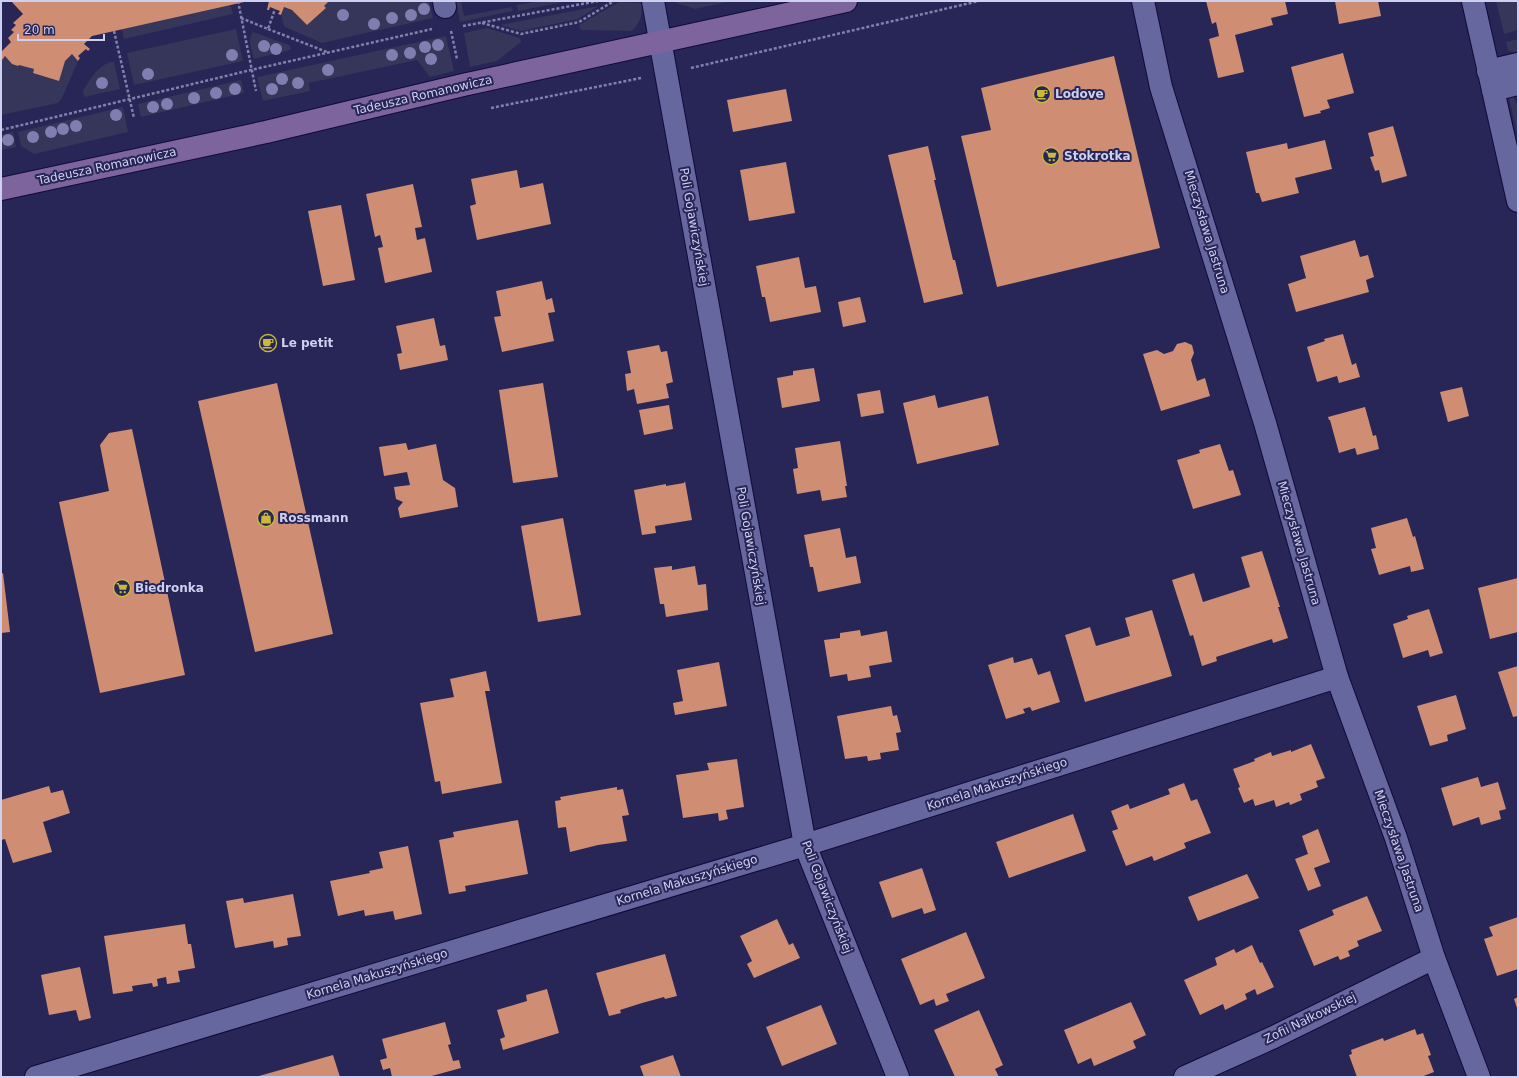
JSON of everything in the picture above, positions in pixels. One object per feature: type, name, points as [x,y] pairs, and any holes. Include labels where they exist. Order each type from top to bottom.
[{"type":"street","name":"Poli Gojawiczyńskiej","points":[[653,1],[805,845],[898,1077]]},
{"type":"street","name":"Tadeusza Romanowicza","points":[[1,189],[266,132],[463,85],[846,1]]},
{"type":"street","name":"Mieczysława Jastruna","points":[[1143,1],[1161,87],[1266,423],[1337,677],[1396,838],[1434,958],[1478,1077]]},
{"type":"street","points":[[1473,1],[1518,201]]},
{"type":"street","points":[[1491,80],[1518,64]]},
{"type":"street","points":[[1491,80],[1518,84]]},
{"type":"street","name":"Kornela Makuszyńskiego","points":[[36,1077],[805,845],[1337,677]]},
{"type":"street","name":"Zofii Nałkowskiej","points":[[1185,1077],[1274,1036],[1434,958]]},
{"type":"path","points":[[238,1],[256,91]]},
{"type":"path","points":[[446,11],[462,26],[598,1]]},
{"type":"path","points":[[481,23],[521,34],[579,22],[614,1]]},
{"type":"path","points":[[484,109],[666,74],[979,1]]},
{"type":"path","points":[[268,28],[275,9]]},
{"type":"path","points":[[1,130],[328,52],[446,11]]},
{"type":"path","points":[[446,11],[463,85]]},
{"type":"path","points":[[241,18],[328,52]]},
{"type":"path","points":[[114,31],[134,118]]},
{"type":"shaded area","points":[[329,1],[429,2],[433,18],[322,43],[285,27],[282,17],[284,7],[292,10],[307,25],[326,8],[324,6]]},
{"type":"shaded area","points":[[456,1],[461,1],[464,16],[511,7],[513,11],[460,22]]},
{"type":"shaded area","points":[[540,1],[568,1],[518,11],[517,5]]},
{"type":"shaded area","points":[[676,1],[732,1],[695,9],[677,3]]},
{"type":"shaded area","points":[[1496,1],[1518,1],[1518,30],[1504,34]]},
{"type":"shaded area","points":[[619,2],[642,3],[640,18],[637,25],[631,31],[581,30],[579,25]]},
{"type":"shaded area","points":[[230,4],[233,14],[124,39],[122,29]]},
{"type":"shaded area","points":[[599,6],[578,19],[521,31],[500,25]]},
{"type":"shaded area","points":[[487,28],[520,38],[521,42],[497,61],[470,67],[464,33]]},
{"type":"shaded area","points":[[236,29],[243,61],[134,85],[127,53]]},
{"type":"shaded area","points":[[253,32],[289,45],[291,48],[290,50],[254,59],[250,42]]},
{"type":"shaded area","points":[[446,36],[454,71],[430,77],[417,60],[309,83],[310,91],[263,101],[257,77]]},
{"type":"shaded area","points":[[1518,39],[1518,52],[1508,51],[1506,42]]},
{"type":"shaded area","points":[[72,54],[78,61],[62,98],[58,103],[1,115],[1,59],[5,56],[12,64],[34,69],[33,73],[58,81],[65,61]]},
{"type":"shaded area","points":[[110,62],[114,62],[120,89],[84,97],[83,91],[91,78],[101,67]]},
{"type":"shaded area","points":[[241,80],[244,93],[141,117],[138,104]]},
{"type":"shaded area","points":[[1512,95],[1518,106],[1518,138],[1509,97]]},
{"type":"shaded area","points":[[123,107],[128,132],[34,154],[21,146],[18,132]]},
{"type":"shaded area","points":[[13,132],[16,147],[1,150],[1,135]]},
{"type":"building","points":[[11,1],[244,2],[92,36],[84,44],[90,49],[88,51],[86,49],[78,56],[80,58],[78,61],[72,54],[65,61],[59,81],[33,73],[34,69],[12,64],[5,56],[2,60],[1,59],[1,52],[11,42],[8,38],[14,32],[11,30],[16,25],[13,23],[23,14]]},
{"type":"building","points":[[269,1],[329,1],[324,6],[326,8],[307,25],[292,10],[284,7],[281,15],[278,14],[280,11],[270,7],[269,10],[267,10]]},
{"type":"building","points":[[1206,1],[1285,1],[1288,14],[1271,18],[1273,25],[1235,35],[1244,72],[1218,78],[1209,39],[1219,36],[1216,22],[1212,24]]},
{"type":"building","points":[[1335,1],[1378,1],[1381,16],[1339,24]]},
{"type":"building","points":[[1343,53],[1354,93],[1327,100],[1330,108],[1320,111],[1321,113],[1304,117],[1291,67]]},
{"type":"building","points":[[1114,56],[1160,248],[997,287],[961,136],[991,130],[981,88]]},
{"type":"building","points":[[786,89],[792,121],[733,132],[727,100]]},
{"type":"building","points":[[1393,126],[1407,176],[1382,183],[1379,170],[1375,171],[1370,157],[1374,156],[1368,133]]},
{"type":"building","points":[[1325,140],[1332,169],[1295,178],[1299,193],[1262,202],[1259,193],[1256,193],[1246,152],[1287,143],[1288,149]]},
{"type":"building","points":[[928,146],[936,180],[934,180],[953,260],[955,260],[963,294],[924,303],[888,155]]},
{"type":"building","points":[[786,162],[795,213],[749,221],[740,170]]},
{"type":"building","points":[[517,170],[520,188],[543,183],[551,224],[477,240],[470,206],[476,204],[471,179]]},
{"type":"building","points":[[413,184],[422,227],[415,228],[417,240],[425,238],[432,272],[385,283],[378,248],[383,247],[380,235],[375,237],[366,194]]},
{"type":"building","points":[[341,205],[355,280],[323,286],[308,211]]},
{"type":"building","points":[[1355,240],[1360,257],[1368,255],[1374,277],[1366,280],[1369,292],[1296,312],[1288,284],[1306,278],[1300,256]]},
{"type":"building","points":[[799,257],[805,288],[816,286],[821,312],[770,322],[765,297],[762,297],[756,266]]},
{"type":"building","points":[[542,281],[546,300],[552,298],[555,312],[548,313],[554,341],[502,352],[494,317],[501,316],[496,291]]},
{"type":"building","points":[[860,297],[866,322],[843,327],[838,302]]},
{"type":"building","points":[[434,318],[440,346],[445,345],[448,360],[400,370],[397,354],[402,353],[396,326]]},
{"type":"building","points":[[1343,334],[1352,365],[1356,363],[1360,377],[1339,383],[1337,376],[1317,382],[1307,347],[1325,341],[1324,339]]},
{"type":"building","points":[[1185,342],[1192,345],[1194,353],[1191,360],[1197,381],[1205,378],[1210,396],[1161,411],[1143,354],[1157,350],[1164,354],[1173,351],[1177,344]]},
{"type":"building","points":[[659,345],[661,352],[667,351],[673,382],[666,384],[669,398],[637,404],[634,389],[627,391],[625,374],[631,373],[627,351]]},
{"type":"building","points":[[814,368],[820,401],[782,408],[777,378],[793,375],[793,371]]},
{"type":"building","name":"Rossmann","points":[[277,383],[333,634],[255,652],[198,401]]},
{"type":"building","points":[[543,383],[558,477],[513,483],[499,390]]},
{"type":"building","points":[[1462,387],[1469,416],[1448,422],[1440,392]]},
{"type":"building","points":[[880,390],[884,413],[861,417],[857,394]]},
{"type":"building","points":[[935,395],[938,408],[988,396],[999,445],[917,464],[903,403]]},
{"type":"building","points":[[669,405],[673,429],[644,435],[639,410]]},
{"type":"building","points":[[1365,407],[1373,436],[1376,435],[1379,449],[1357,455],[1355,448],[1339,453],[1328,417]]},
{"type":"building","name":"Biedronka","points":[[132,429],[185,675],[100,693],[59,502],[109,491],[100,445],[109,433]]},
{"type":"building","points":[[840,441],[847,486],[845,486],[847,497],[822,501],[820,490],[797,494],[793,469],[798,468],[795,448]]},
{"type":"building","points":[[406,443],[408,450],[436,444],[443,480],[455,488],[458,507],[400,518],[398,508],[403,502],[396,499],[394,487],[410,485],[407,472],[384,476],[379,447]]},
{"type":"building","points":[[1220,444],[1229,471],[1233,470],[1241,495],[1193,509],[1177,460],[1200,453],[1199,450]]},
{"type":"building","points":[[685,481],[692,520],[655,526],[656,533],[642,535],[634,490],[666,484],[666,486],[684,483]]},
{"type":"building","points":[[563,518],[581,615],[538,622],[521,526]]},
{"type":"building","points":[[1407,518],[1413,537],[1415,536],[1424,569],[1411,572],[1410,566],[1379,575],[1371,549],[1376,548],[1371,528]]},
{"type":"building","points":[[840,528],[846,558],[856,556],[861,583],[818,592],[813,567],[810,567],[804,535]]},
{"type":"building","points":[[1262,551],[1280,607],[1278,607],[1288,638],[1273,643],[1272,639],[1216,657],[1217,661],[1202,666],[1193,635],[1190,636],[1172,580],[1194,573],[1203,602],[1250,587],[1241,557]]},
{"type":"building","points":[[672,566],[672,570],[695,566],[698,585],[706,584],[708,610],[666,617],[664,604],[660,604],[654,568]]},
{"type":"building","points":[[3,573],[10,632],[1,633],[1,574]]},
{"type":"building","points":[[1518,578],[1518,632],[1490,639],[1478,588]]},
{"type":"building","points":[[1429,609],[1443,653],[1430,657],[1428,650],[1403,658],[1393,624],[1408,619],[1407,616]]},
{"type":"building","points":[[1152,610],[1172,676],[1085,702],[1065,635],[1090,627],[1096,646],[1130,636],[1125,618]]},
{"type":"building","points":[[860,630],[861,636],[887,631],[892,662],[869,666],[871,677],[848,681],[847,674],[830,677],[824,640],[840,638],[840,633]]},
{"type":"building","points":[[1013,657],[1014,663],[1032,658],[1038,675],[1050,671],[1060,702],[1032,711],[1030,707],[1023,709],[1025,713],[1006,719],[988,665]]},
{"type":"building","points":[[719,662],[727,706],[675,715],[673,703],[683,701],[677,670]]},
{"type":"building","points":[[1518,666],[1518,716],[1513,717],[1498,672]]},
{"type":"building","points":[[486,671],[490,691],[485,691],[502,783],[442,794],[440,781],[435,782],[420,703],[454,697],[450,679]]},
{"type":"building","points":[[1456,695],[1466,729],[1447,735],[1448,741],[1430,746],[1417,706]]},
{"type":"building","points":[[891,706],[893,716],[897,715],[901,732],[896,733],[899,750],[880,753],[881,759],[868,761],[867,756],[845,759],[837,716]]},
{"type":"building","points":[[1311,744],[1325,778],[1316,781],[1318,787],[1300,794],[1302,800],[1290,805],[1289,802],[1276,807],[1274,800],[1255,806],[1253,799],[1244,803],[1233,769],[1255,761],[1254,759],[1271,752],[1272,756],[1291,750],[1291,752]]},
{"type":"building","points":[[737,759],[744,807],[726,810],[728,819],[719,821],[718,813],[683,818],[676,775],[709,770],[707,763]]},
{"type":"building","points":[[1478,777],[1481,787],[1498,782],[1506,809],[1499,811],[1501,819],[1481,825],[1479,817],[1453,826],[1441,788]]},
{"type":"building","points":[[1184,783],[1191,801],[1197,799],[1211,833],[1184,843],[1186,848],[1154,861],[1152,856],[1126,866],[1112,831],[1118,829],[1111,811],[1128,804],[1130,809],[1170,794],[1168,789]]},
{"type":"building","points":[[49,786],[51,793],[63,790],[70,813],[43,822],[52,852],[13,863],[5,839],[1,840],[1,800]]},
{"type":"building","points":[[617,787],[617,790],[623,789],[629,815],[622,816],[627,841],[598,845],[570,852],[566,827],[558,828],[555,801],[561,800],[560,797]]},
{"type":"building","points":[[1073,814],[1086,851],[1009,878],[996,842]]},
{"type":"building","points":[[518,820],[528,874],[465,886],[466,891],[449,894],[439,840],[454,837],[453,832]]},
{"type":"building","points":[[1318,829],[1330,862],[1314,868],[1321,886],[1308,891],[1295,859],[1308,854],[1302,836]]},
{"type":"building","points":[[408,846],[422,914],[395,920],[393,911],[365,916],[364,910],[338,916],[330,881],[370,873],[369,871],[383,868],[379,852]]},
{"type":"building","points":[[922,868],[936,910],[924,914],[922,908],[892,918],[879,882]]},
{"type":"building","points":[[1247,874],[1259,898],[1198,921],[1188,897]]},
{"type":"building","points":[[293,894],[301,936],[287,938],[288,945],[274,948],[273,941],[235,948],[226,901],[243,898],[244,903]]},
{"type":"building","points":[[1367,896],[1382,931],[1357,941],[1359,946],[1348,951],[1350,956],[1340,960],[1338,956],[1314,966],[1299,930],[1334,915],[1332,910]]},
{"type":"building","points":[[1518,917],[1518,969],[1497,976],[1484,939],[1493,936],[1489,927]]},
{"type":"building","points":[[777,919],[789,945],[793,943],[800,958],[754,978],[747,964],[752,961],[740,936]]},
{"type":"building","points":[[185,924],[188,944],[191,944],[195,968],[178,971],[180,982],[167,984],[166,977],[157,979],[158,986],[153,987],[152,983],[132,986],[133,991],[113,994],[104,936]]},
{"type":"building","points":[[966,932],[985,978],[946,994],[949,1001],[936,1006],[934,999],[920,1005],[901,959]]},
{"type":"building","points":[[1252,945],[1260,963],[1262,962],[1274,987],[1257,995],[1255,989],[1245,994],[1247,999],[1225,1010],[1223,1004],[1200,1015],[1184,980],[1217,965],[1215,958],[1234,949],[1236,953]]},
{"type":"building","points":[[665,954],[677,996],[665,999],[664,997],[642,1003],[620,1010],[621,1013],[609,1016],[596,973]]},
{"type":"building","points":[[80,967],[91,1018],[79,1021],[76,1010],[49,1015],[41,975]]},
{"type":"building","points":[[547,989],[559,1033],[503,1050],[500,1039],[505,1037],[497,1010],[527,1001],[526,995]]},
{"type":"building","points":[[1518,997],[1518,1011],[1514,999]]},
{"type":"building","points":[[1131,1002],[1146,1035],[1133,1041],[1136,1048],[1094,1066],[1091,1058],[1078,1064],[1064,1030]]},
{"type":"building","points":[[821,1005],[837,1044],[782,1066],[766,1027]]},
{"type":"building","points":[[979,1010],[1003,1065],[995,1069],[999,1077],[955,1077],[934,1030]]},
{"type":"building","points":[[445,1022],[451,1044],[448,1045],[453,1061],[459,1060],[461,1068],[428,1077],[392,1077],[390,1068],[383,1070],[380,1060],[387,1058],[382,1039]]},
{"type":"building","points":[[1415,1029],[1417,1035],[1423,1033],[1431,1055],[1428,1056],[1434,1072],[1421,1077],[1357,1077],[1349,1055],[1352,1054],[1351,1050],[1383,1038],[1384,1041]]},
{"type":"building","points":[[333,1055],[340,1077],[259,1076]]},
{"type":"building","points":[[673,1055],[681,1077],[644,1077],[640,1066]]},
{"type":"place","name":"Lodove","points":[[1042,94]]},
{"type":"place","name":"Stokrotka","points":[[1051,156]]},
{"type":"place","name":"Le petit","points":[[268,343]]},
{"type":"place","name":"Rossmann","points":[[266,518]]},
{"type":"place","name":"Biedronka","points":[[122,588]]}]
